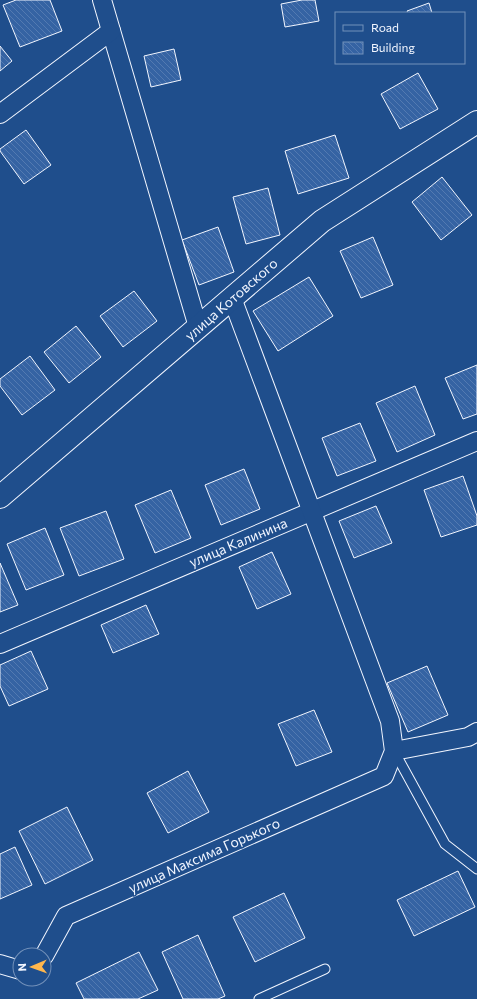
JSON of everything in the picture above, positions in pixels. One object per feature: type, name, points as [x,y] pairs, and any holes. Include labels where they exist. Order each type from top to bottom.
[{"type":"street","points":[[102,0],[198,327]]},
{"type":"street","points":[[0,114],[111,31]]},
{"type":"street","name":"улица Котовского","points":[[0,498],[322,221],[477,122]]},
{"type":"street","points":[[232,298],[313,510],[390,721],[394,751],[468,737],[477,732]]},
{"type":"street","name":"улица Калинина","points":[[0,644],[477,441]]},
{"type":"street","name":"улица Максима Горького","points":[[49,947],[66,916],[384,776],[394,751]]},
{"type":"street","points":[[0,964],[12,968]]},
{"type":"lane","points":[[394,751],[445,844],[477,870]]},
{"type":"lane","points":[[260,999],[325,969]]},
{"type":"building","points":[[16,0],[50,0],[62,31],[20,47],[3,5]]},
{"type":"building","points":[[302,0],[315,0],[319,21],[285,27],[281,4]]},
{"type":"building","points":[[429,3],[432,12],[408,12]]},
{"type":"building","points":[[0,46],[12,61],[0,71]]},
{"type":"building","points":[[174,49],[181,80],[151,87],[144,56]]},
{"type":"building","points":[[418,73],[438,109],[400,129],[381,94]]},
{"type":"building","points":[[26,130],[51,165],[24,184],[0,149]]},
{"type":"building","points":[[335,135],[349,178],[298,194],[285,151]]},
{"type":"building","points":[[442,177],[472,215],[441,240],[412,202]]},
{"type":"building","points":[[268,188],[280,235],[246,244],[233,197]]},
{"type":"building","points":[[218,227],[234,272],[199,285],[182,240]]},
{"type":"building","points":[[373,237],[393,285],[361,298],[340,251]]},
{"type":"building","points":[[309,277],[333,316],[278,351],[253,311]]},
{"type":"building","points":[[134,291],[157,321],[123,347],[100,316]]},
{"type":"building","points":[[76,326],[101,357],[69,383],[44,352]]},
{"type":"building","points":[[30,356],[55,390],[22,415],[0,386],[0,379]]},
{"type":"building","points":[[477,365],[477,414],[463,419],[445,378]]},
{"type":"building","points":[[415,386],[435,435],[397,452],[376,403]]},
{"type":"building","points":[[360,423],[376,461],[337,476],[322,438]]},
{"type":"building","points":[[244,469],[260,509],[221,525],[205,485]]},
{"type":"building","points":[[463,476],[477,516],[477,525],[441,537],[424,490]]},
{"type":"building","points":[[171,490],[191,538],[155,553],[135,505]]},
{"type":"building","points":[[376,506],[392,543],[354,558],[339,521]]},
{"type":"building","points":[[106,511],[124,559],[79,576],[60,528]]},
{"type":"building","points":[[45,528],[64,575],[26,590],[7,544]]},
{"type":"building","points":[[272,552],[291,594],[257,609],[239,567]]},
{"type":"building","points":[[0,563],[18,605],[0,612]]},
{"type":"building","points":[[146,605],[159,634],[113,653],[101,625]]},
{"type":"building","points":[[31,651],[48,689],[9,706],[0,686],[0,665]]},
{"type":"building","points":[[427,666],[448,715],[408,732],[387,683]]},
{"type":"building","points":[[314,710],[332,752],[296,766],[278,724]]},
{"type":"building","points":[[188,771],[209,812],[168,833],[147,793]]},
{"type":"building","points":[[67,807],[93,860],[45,884],[19,831]]},
{"type":"building","points":[[15,847],[32,885],[0,899],[0,854]]},
{"type":"building","points":[[458,871],[475,907],[414,936],[397,900]]},
{"type":"building","points":[[284,893],[305,938],[255,962],[233,917]]},
{"type":"building","points":[[198,935],[225,996],[218,999],[183,999],[162,952]]},
{"type":"building","points":[[139,952],[158,990],[138,999],[84,999],[76,983]]}]
